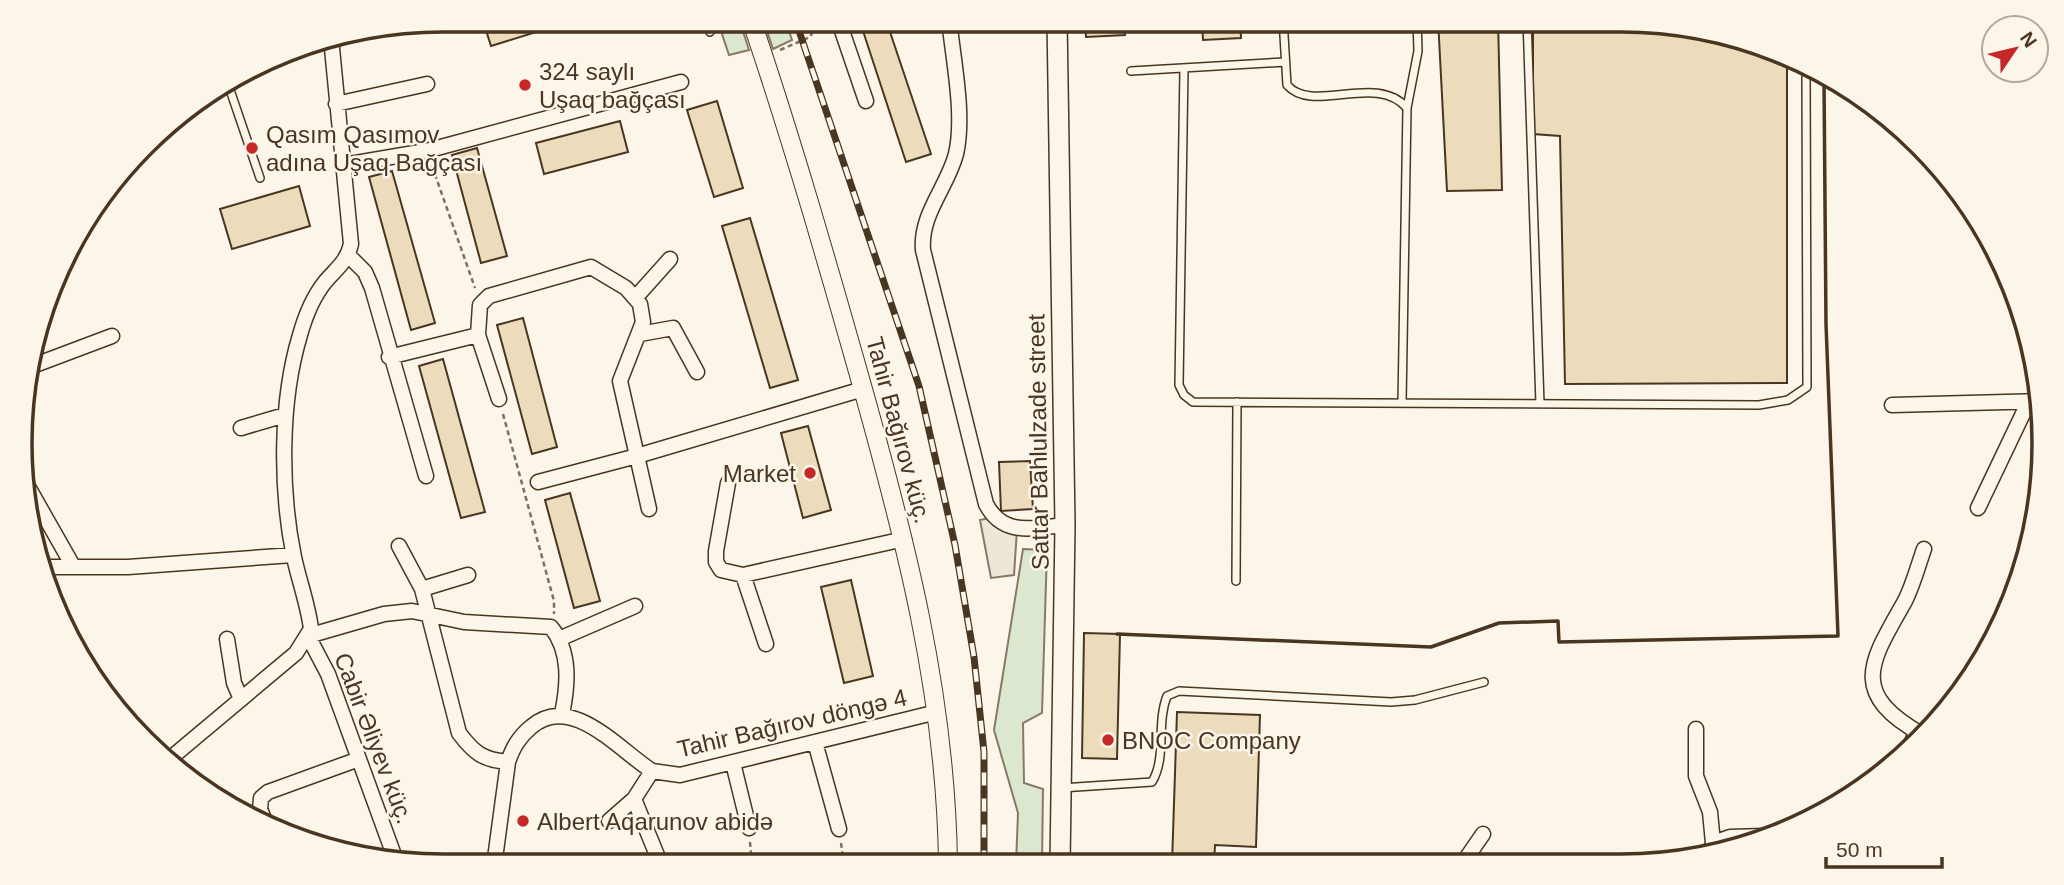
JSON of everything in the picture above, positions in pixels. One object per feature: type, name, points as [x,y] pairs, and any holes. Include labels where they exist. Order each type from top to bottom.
[{"type":"main road","name":"Sattar Bahlulzade street","points":[[1057,32],[1065,525],[1060,854]]},
{"type":"street","name":"Tahir Bağırov küç.","points":[[756,32],[804,178],[904,539],[930,656],[937,712],[947,854]]},
{"type":"street","points":[[842,32],[866,101]]},
{"type":"street","points":[[950,32],[959,130],[956,156],[923,231],[923,250],[986,504],[993,517],[1009,527],[1065,525]]},
{"type":"street","points":[[175,754],[296,653],[308,636],[310,619],[293,555],[286,476],[285,415],[299,335],[309,309],[325,281],[349,256],[351,227],[332,47]]},
{"type":"street","points":[[344,165],[426,150],[681,82]]},
{"type":"street","points":[[337,104],[427,84]]},
{"type":"street","points":[[349,256],[365,272],[372,288],[389,357],[426,476]]},
{"type":"street","points":[[636,297],[670,259]]},
{"type":"street","points":[[499,399],[478,335],[480,305],[503,290],[591,267],[603,272],[636,297],[643,322],[620,381],[649,509]]},
{"type":"street","points":[[640,334],[673,328],[697,372]]},
{"type":"street","points":[[389,357],[478,335]]},
{"type":"street","points":[[39,364],[112,336]]},
{"type":"street","points":[[538,482],[637,456],[863,389]]},
{"type":"street","points":[[1892,405],[2030,401]]},
{"type":"street","points":[[1978,508],[2031,407]]},
{"type":"street","points":[[241,428],[285,415]]},
{"type":"street","points":[[729,482],[716,562],[721,570],[743,575],[904,539]]},
{"type":"street","points":[[36,500],[73,566]]},
{"type":"street","points":[[399,546],[422,589],[430,613],[459,733],[473,752],[487,761],[508,762]]},
{"type":"street","points":[[1914,730],[1883,705],[1874,688],[1871,670],[1890,624],[1906,598],[1924,550]]},
{"type":"street","points":[[51,567],[128,567],[293,555]]},
{"type":"street","points":[[422,589],[468,575]]},
{"type":"street","points":[[743,575],[766,644]]},
{"type":"street","points":[[308,636],[384,614],[412,611],[464,622],[555,633],[635,606]]},
{"type":"street","points":[[496,854],[508,762],[521,736],[535,723],[551,715],[562,714],[568,687],[555,633]]},
{"type":"street","name":"Cabir Əliyev küç.","points":[[308,636],[328,674],[392,850]]},
{"type":"street","points":[[227,639],[234,683],[241,699]]},
{"type":"street","name":"Tahir Bağırov döngə 4","points":[[562,714],[586,723],[652,771],[680,775],[937,712]]},
{"type":"street","points":[[1696,729],[1696,776],[1710,812],[1712,843]]},
{"type":"street","points":[[816,742],[839,829]]},
{"type":"street","points":[[261,811],[261,798],[268,792],[359,759]]},
{"type":"street","points":[[733,763],[749,828]]},
{"type":"street","points":[[609,821],[634,799],[652,771]]},
{"type":"street","points":[[634,799],[656,854]]},
{"type":"street","points":[[1469,854],[1483,834]]},
{"type":"lane","points":[[1284,32],[1287,85],[1294,92],[1309,95],[1386,92],[1399,99],[1407,108]]},
{"type":"lane","points":[[1402,403],[1407,108],[1417,65],[1417,32]]},
{"type":"lane","points":[[1527,32],[1540,404]]},
{"type":"lane","points":[[1131,71],[1285,62]]},
{"type":"lane","points":[[1184,68],[1179,385],[1184,395],[1193,402],[1759,405],[1788,400],[1807,387],[1806,76]]},
{"type":"lane","points":[[230,91],[260,178]]},
{"type":"lane","points":[[1236,581],[1237,402]]},
{"type":"lane","points":[[1061,788],[1152,782],[1159,771],[1163,706],[1167,696],[1179,691],[1391,702],[1415,700],[1484,682]]},
{"type":"path","points":[[764,56],[803,42],[812,32]]},
{"type":"path","points":[[426,150],[480,305]]},
{"type":"path","points":[[499,399],[554,601],[555,633]]},
{"type":"path","points":[[749,828],[751,854]]},
{"type":"path","points":[[839,829],[843,854]]},
{"type":"green space","points":[[721,32],[743,32],[749,50],[729,55]]},
{"type":"green space","points":[[767,32],[789,32],[792,40],[773,49]]},
{"type":"green space","points":[[1023,549],[1047,550],[1042,713],[1023,723],[1024,783],[1043,789],[1042,854],[1016,854],[1018,813],[994,730]]},
{"type":"shaded area","points":[[993,517],[1017,529],[1014,575],[991,578],[980,520]]},
{"type":"building","points":[[487,32],[536,32],[491,46]]},
{"type":"building","points":[[863,32],[890,32],[931,154],[906,162]]},
{"type":"building","points":[[1086,32],[1125,32],[1125,35],[1086,37]]},
{"type":"building","points":[[1203,32],[1241,32],[1241,38],[1203,40]]},
{"type":"building","points":[[1439,32],[1498,32],[1502,190],[1447,191]]},
{"type":"building","points":[[1533,32],[1648,32],[1675,35],[1754,53],[1787,67],[1787,383],[1565,384],[1560,136],[1533,134]]},
{"type":"building","points":[[717,101],[743,188],[714,197],[687,110]]},
{"type":"building","points":[[620,121],[628,152],[544,174],[536,143]]},
{"type":"building","points":[[477,148],[507,256],[481,263],[452,155]]},
{"type":"building","points":[[392,171],[435,323],[411,330],[369,177]]},
{"type":"building","points":[[299,186],[310,226],[232,249],[220,209]]},
{"type":"building","points":[[750,218],[798,380],[770,388],[722,226]]},
{"type":"building","points":[[523,318],[557,447],[532,454],[497,325]]},
{"type":"building","points":[[443,359],[485,512],[461,518],[419,366]]},
{"type":"building","points":[[808,426],[831,510],[803,518],[781,433]]},
{"type":"building","points":[[1030,461],[1033,509],[1001,511],[999,462]]},
{"type":"building","points":[[570,493],[600,601],[574,608],[545,500]]},
{"type":"building","points":[[851,580],[873,676],[844,683],[821,587]]},
{"type":"building","points":[[1084,633],[1120,634],[1117,759],[1082,758]]},
{"type":"building","points":[[1177,712],[1260,715],[1256,847],[1215,845],[1214,854],[1172,854]]},
{"type":"railway","points":[[799,32],[919,386],[955,545],[974,657],[984,752],[984,854]]},
{"type":"wall","points":[[1117,634],[1431,647],[1499,623],[1558,621],[1559,642],[1838,636],[1826,324],[1824,85]]},
{"type":"place","name":"324 saylı Uşaq bağçası","points":[[525,85]]},
{"type":"place","name":"Qasım Qasımov adına Uşaq Bağçası","points":[[252,148]]},
{"type":"place","name":"Market","points":[[810,473]]},
{"type":"place","name":"BNOC Company","points":[[1108,740]]},
{"type":"place","name":"Albert Aqarunov abidə","points":[[523,821]]}]
